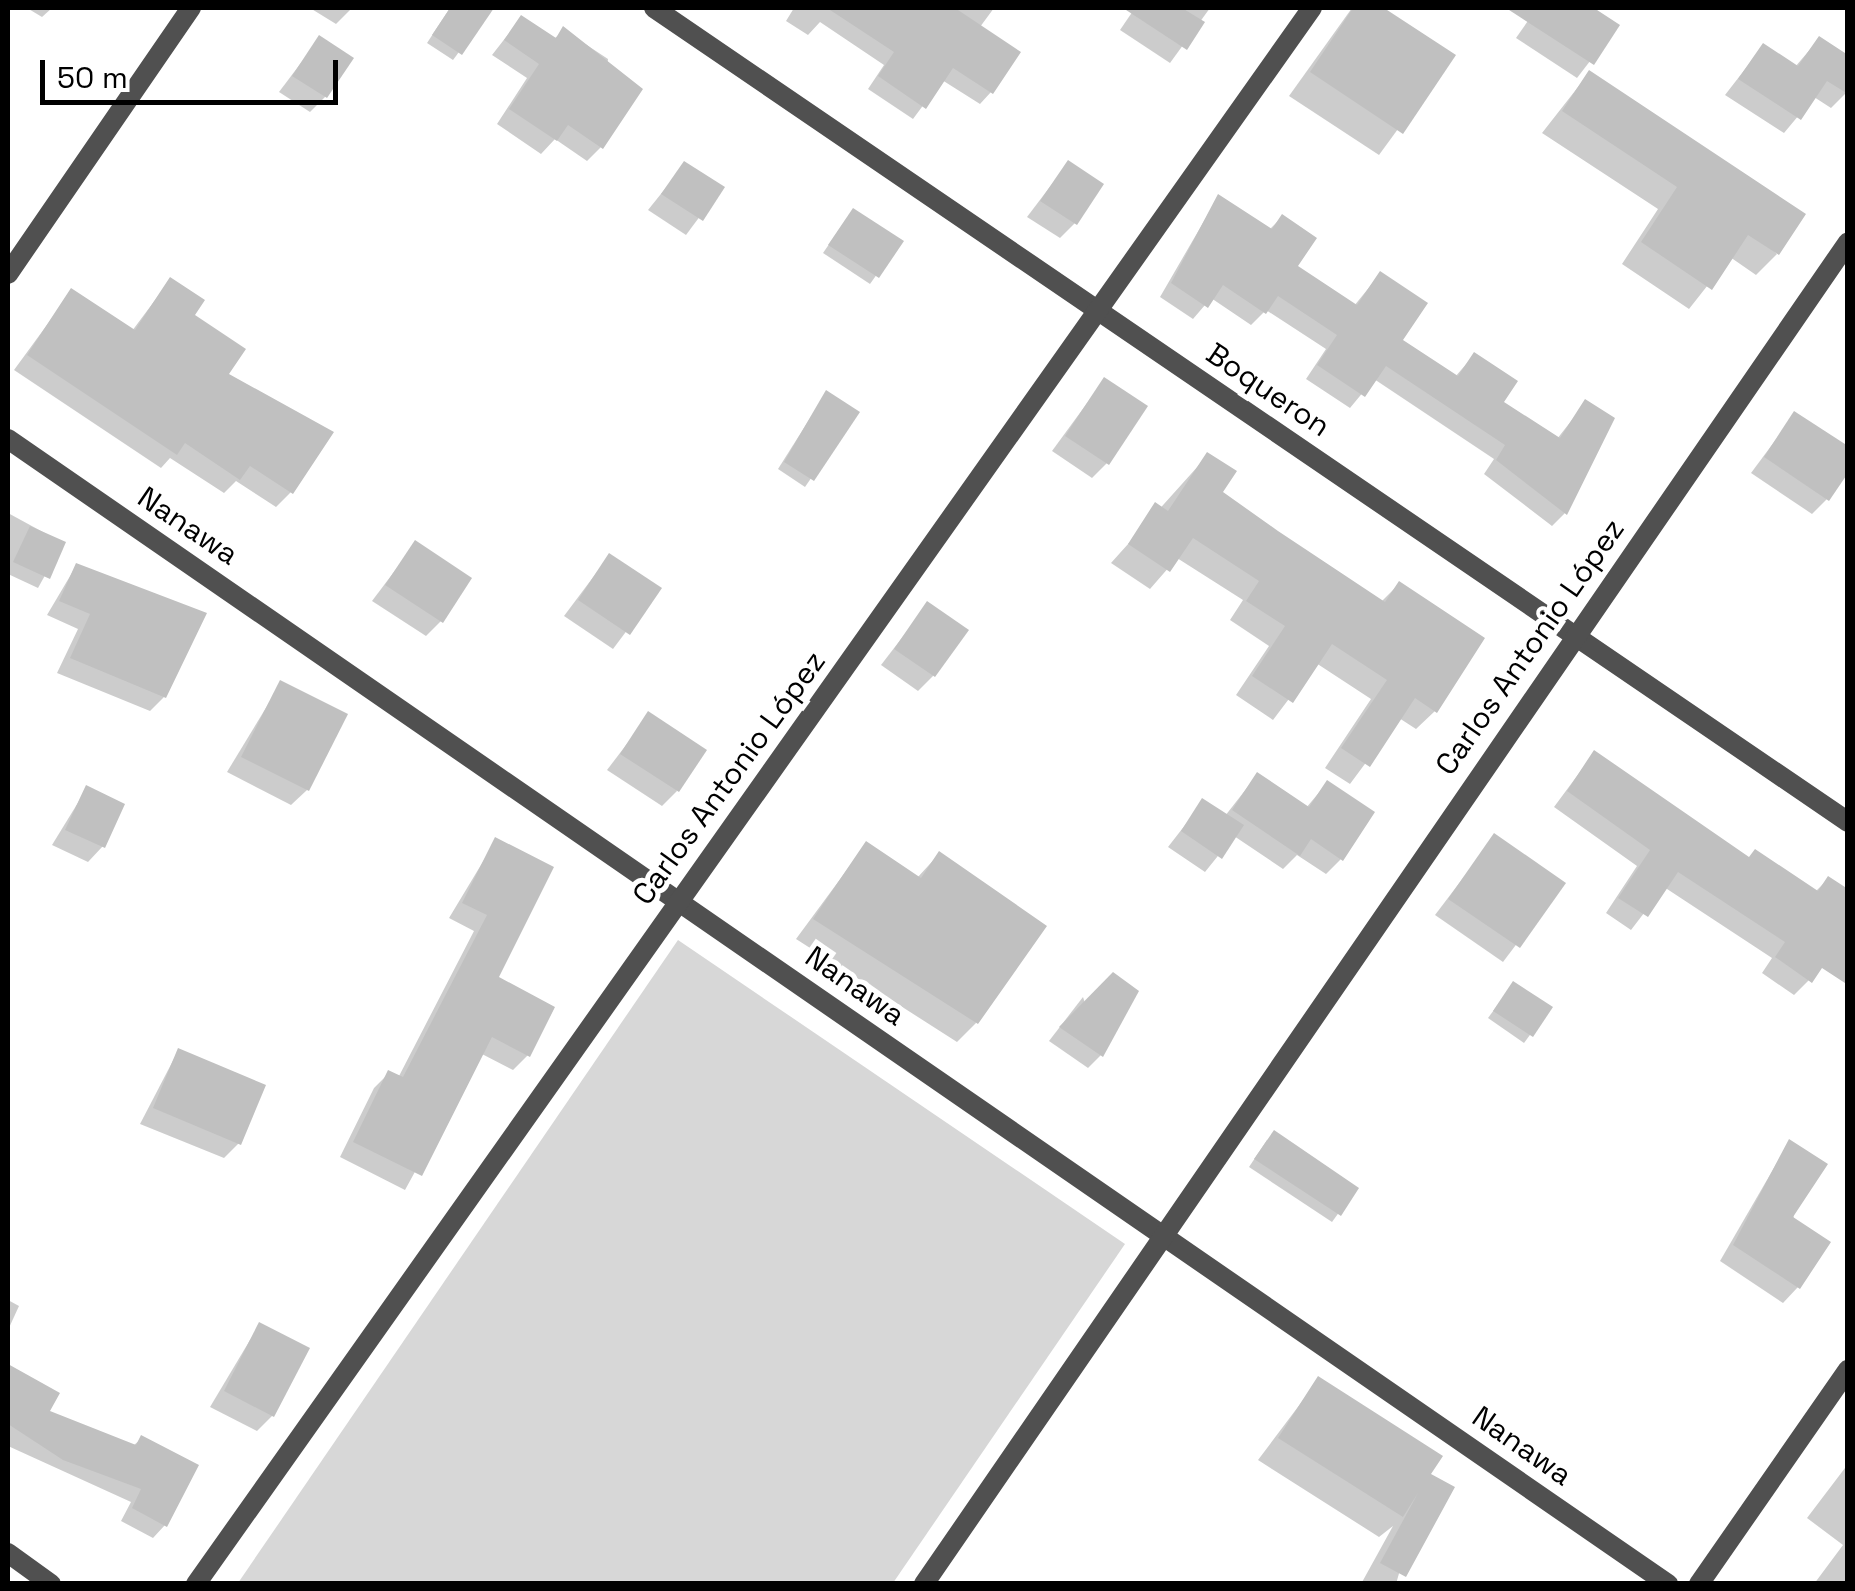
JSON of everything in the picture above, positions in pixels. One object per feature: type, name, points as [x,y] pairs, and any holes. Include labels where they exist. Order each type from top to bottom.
[{"type":"street","points":[[8,274],[191,8]]},
{"type":"street","name":"Boqueron","points":[[654,8],[1848,822]]},
{"type":"street","name":"Carlos Antonio López","points":[[196,1584],[678,899],[1102,313],[1312,8]]},
{"type":"street","name":"Carlos Antonio López","points":[[924,1584],[1160,1232],[1848,242]]},
{"type":"street","name":"Nanawa","points":[[8,439],[1668,1584]]},
{"type":"street","points":[[1698,1584],[1848,1370]]},
{"type":"street","points":[[8,1553],[51,1584]]},
{"type":"shaded area","points":[[678,940],[1125,1244],[893,1583],[238,1583]]},
{"type":"building","points":[[450,8],[494,8],[462,55],[432,35]]},
{"type":"building","points":[[827,8],[955,8],[1021,52],[993,94],[953,68],[926,109],[878,76],[894,52]]},
{"type":"building","points":[[1123,8],[1182,8],[1205,22],[1187,50]]},
{"type":"building","points":[[1353,8],[1384,8],[1456,55],[1403,134],[1310,72]]},
{"type":"building","points":[[1506,8],[1594,8],[1620,25],[1594,65]]},
{"type":"building","points":[[521,15],[556,38],[563,26],[643,89],[603,149],[568,125],[557,141],[509,109],[539,64],[504,40]]},
{"type":"building","points":[[319,35],[354,58],[327,98],[292,76]]},
{"type":"building","points":[[1819,36],[1848,55],[1848,94],[1827,81],[1801,120],[1738,79],[1763,43],[1798,66]]},
{"type":"building","points":[[1589,70],[1806,214],[1779,255],[1748,235],[1712,290],[1641,242],[1677,187],[1562,111]]},
{"type":"building","points":[[1068,160],[1104,184],[1077,225],[1040,201]]},
{"type":"building","points":[[684,161],[725,187],[703,221],[661,194]]},
{"type":"building","points":[[1218,194],[1272,229],[1282,214],[1317,238],[1298,266],[1357,305],[1380,271],[1428,303],[1403,340],[1458,376],[1474,352],[1518,381],[1504,402],[1560,438],[1585,399],[1615,418],[1567,515],[1496,460],[1505,445],[1386,366],[1365,397],[1317,365],[1337,335],[1278,296],[1266,314],[1223,285],[1208,308],[1171,283]]},
{"type":"building","points":[[853,208],[904,241],[879,278],[828,245]]},
{"type":"building","points":[[170,277],[205,300],[195,315],[246,349],[229,374],[334,432],[293,494],[250,466],[240,480],[185,443],[177,455],[27,355],[71,288],[135,330]]},
{"type":"building","points":[[1104,377],[1148,406],[1109,465],[1065,436]]},
{"type":"building","points":[[826,390],[860,412],[814,481],[784,462]]},
{"type":"building","points":[[1794,411],[1848,446],[1848,473],[1829,501],[1764,457]]},
{"type":"building","points":[[1207,452],[1237,471],[1223,492],[1278,531],[1385,602],[1399,581],[1485,638],[1437,713],[1415,698],[1370,767],[1341,748],[1387,680],[1332,644],[1293,703],[1252,676],[1285,626],[1246,601],[1259,581],[1193,538],[1170,572],[1128,544],[1155,502],[1168,511]]},
{"type":"building","points":[[30,526],[66,542],[50,579],[13,562]]},
{"type":"building","points":[[415,540],[472,578],[443,623],[385,585]]},
{"type":"building","points":[[609,553],[662,588],[630,635],[578,600]]},
{"type":"building","points":[[76,563],[207,613],[166,698],[70,658],[90,614],[59,601]]},
{"type":"building","points":[[927,601],[969,630],[935,677],[894,649]]},
{"type":"building","points":[[280,680],[348,714],[309,791],[241,757]]},
{"type":"building","points":[[648,711],[707,750],[679,792],[620,754]]},
{"type":"building","points":[[1594,750],[1749,857],[1755,849],[1818,891],[1828,876],[1848,889],[1848,985],[1822,968],[1812,983],[1775,957],[1785,942],[1678,872],[1648,917],[1618,898],[1650,850],[1567,791]]},
{"type":"building","points":[[1257,772],[1309,807],[1327,780],[1375,812],[1343,861],[1311,839],[1300,856],[1232,810]]},
{"type":"building","points":[[86,785],[125,804],[105,848],[65,830]]},
{"type":"building","points":[[1202,798],[1244,825],[1222,859],[1181,831]]},
{"type":"building","points":[[1494,833],[1566,883],[1520,948],[1448,899]]},
{"type":"building","points":[[495,837],[554,867],[499,977],[555,1007],[530,1057],[492,1037],[422,1176],[353,1142],[388,1070],[403,1077],[487,915],[462,903]]},
{"type":"building","points":[[866,841],[921,878],[939,851],[1047,926],[978,1024],[813,919]]},
{"type":"building","points":[[1113,972],[1139,991],[1103,1057],[1059,1027]]},
{"type":"building","points":[[1513,981],[1553,1007],[1533,1037],[1493,1011]]},
{"type":"building","points":[[178,1048],[266,1085],[241,1145],[153,1108]]},
{"type":"building","points":[[1274,1130],[1359,1188],[1341,1216],[1254,1159]]},
{"type":"building","points":[[1789,1139],[1828,1164],[1793,1217],[1831,1242],[1800,1289],[1733,1245]]},
{"type":"building","points":[[259,1322],[310,1348],[274,1417],[224,1391]]},
{"type":"building","points":[[8,1364],[60,1393],[50,1411],[136,1445],[141,1435],[199,1465],[167,1527],[132,1508],[141,1489],[63,1460],[8,1424]]},
{"type":"building","points":[[1318,1376],[1443,1456],[1431,1474],[1455,1487],[1406,1577],[1380,1563],[1418,1493],[1403,1517],[1278,1438]]}]
